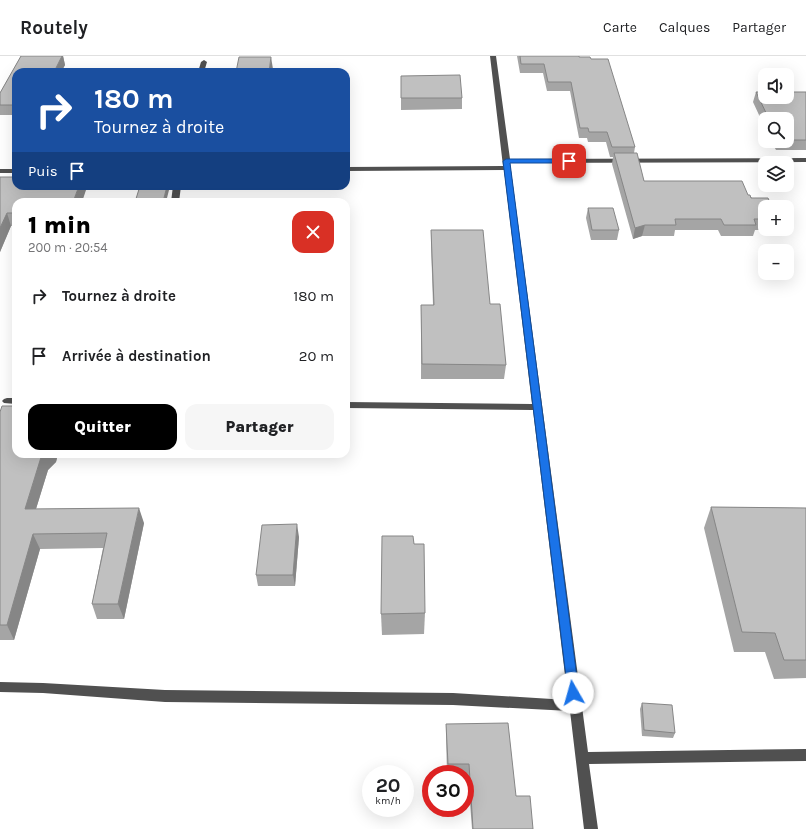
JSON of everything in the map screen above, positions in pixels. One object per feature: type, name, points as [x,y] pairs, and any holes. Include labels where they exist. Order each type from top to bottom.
[{"type":"street","points":[[493,56],[591,829]]},
{"type":"street","points":[[202,68],[204,62]]},
{"type":"street","points":[[350,169],[506,164],[806,160]]},
{"type":"street","points":[[0,171],[12,171]]},
{"type":"street","points":[[350,405],[538,407]]},
{"type":"street","points":[[0,687],[43,688],[165,696],[453,699],[575,706]]},
{"type":"street","points":[[582,758],[806,755]]},
{"type":"building","points":[[21,56],[62,56],[56,68],[14,68]]},
{"type":"building","points":[[520,56],[579,56],[590,57],[591,59],[608,59],[635,147],[612,147],[607,132],[589,132],[588,128],[580,128],[571,82],[548,82],[544,64],[521,64]]},
{"type":"building","points":[[239,57],[271,57],[270,68],[237,68]]},
{"type":"building","points":[[12,72],[12,105],[0,105],[0,93]]},
{"type":"building","points":[[460,75],[462,98],[401,98],[401,76]]},
{"type":"building","points":[[794,92],[806,92],[806,140],[794,140],[794,112],[766,112],[762,104],[794,104]]},
{"type":"building","points":[[614,153],[637,153],[644,181],[742,181],[748,195],[750,195],[751,198],[768,198],[769,200],[758,200],[758,219],[754,219],[756,225],[724,225],[721,219],[675,219],[676,225],[645,225],[635,228]]},
{"type":"building","points":[[0,177],[12,177],[12,190],[78,190],[74,198],[12,198],[12,213],[7,213],[0,228]]},
{"type":"building","points":[[139,190],[166,190],[164,198],[136,198]]},
{"type":"building","points":[[588,208],[613,208],[619,230],[592,230]]},
{"type":"building","points":[[431,230],[483,230],[490,304],[500,304],[506,365],[422,364],[421,305],[434,305]]},
{"type":"building","points":[[2,406],[12,406],[12,458],[41,458],[25,509],[139,508],[118,604],[92,604],[107,533],[33,534],[7,625],[0,625],[0,412]]},
{"type":"building","points":[[711,507],[806,508],[806,660],[784,660],[775,633],[742,632]]},
{"type":"building","points":[[297,524],[293,575],[256,575],[262,525]]},
{"type":"building","points":[[382,536],[413,536],[414,544],[424,544],[425,613],[381,614]]},
{"type":"building","points":[[642,703],[672,705],[675,733],[644,730]]},
{"type":"building","points":[[508,723],[516,796],[530,796],[533,829],[473,829],[474,765],[448,764],[446,724]]},
{"type":"route","points":[[569,161],[506,161],[573,693]]}]
